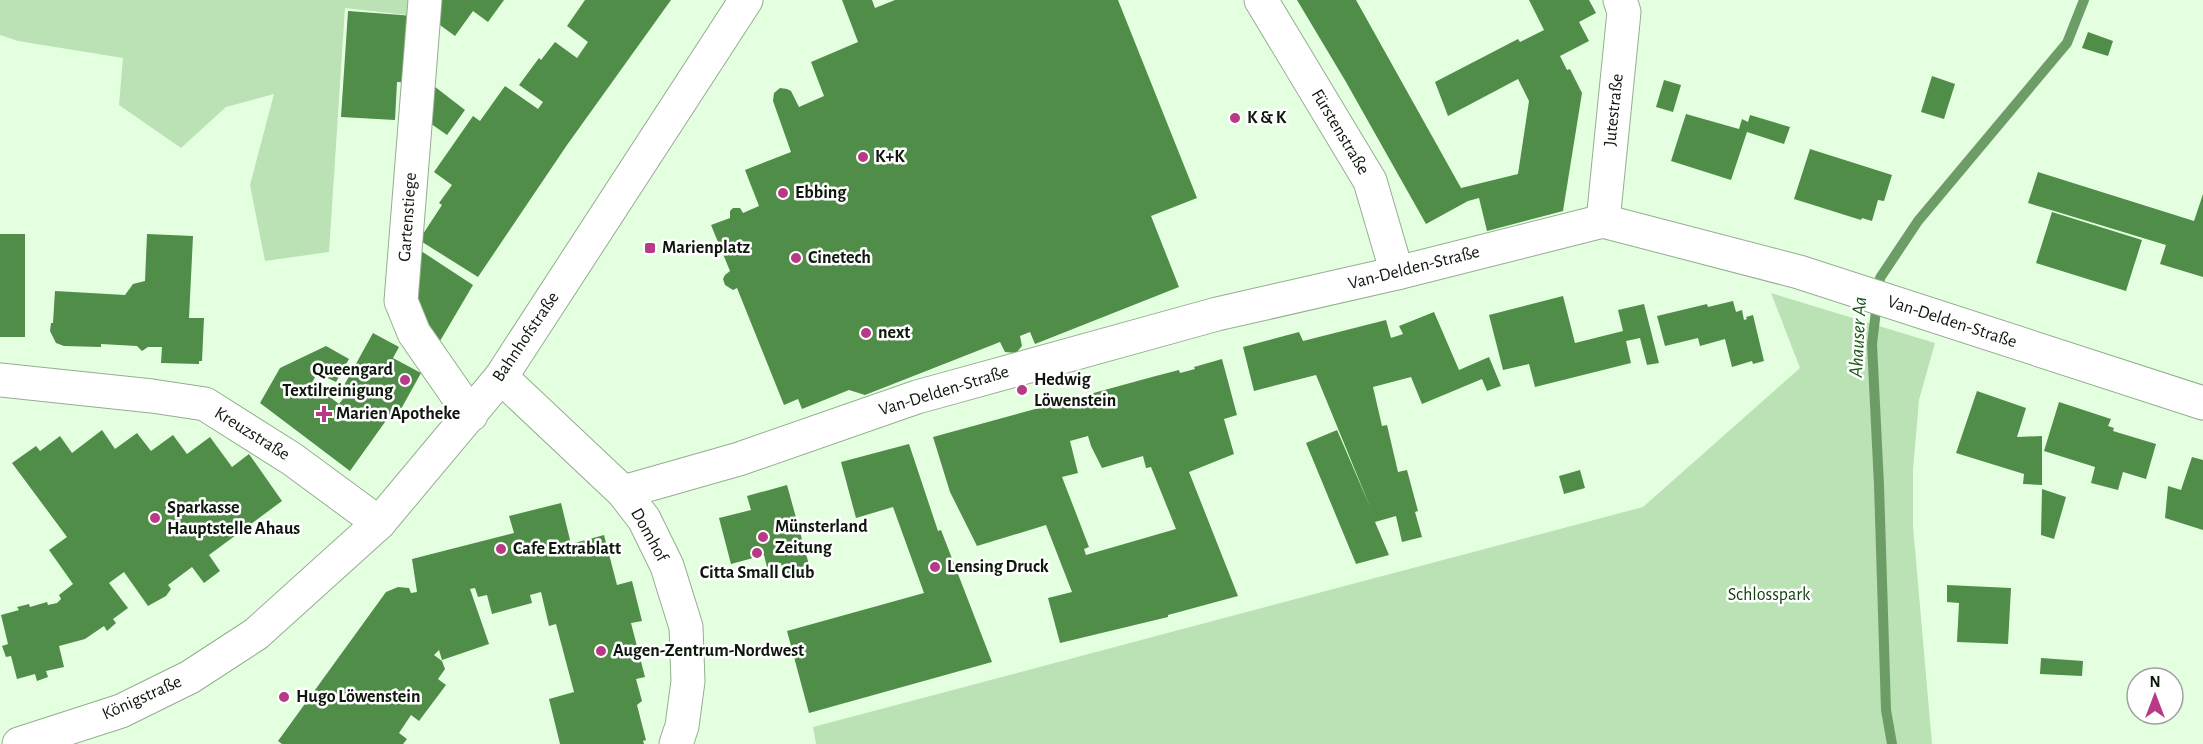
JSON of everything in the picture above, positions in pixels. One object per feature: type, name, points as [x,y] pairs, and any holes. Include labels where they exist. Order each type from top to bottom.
[{"type":"street","name":"Gartenstiege","points":[[425,0],[401,302],[414,333],[471,415]]},
{"type":"street","name":"Bahnhofstraße","points":[[256,634],[379,523],[501,377],[746,0]]},
{"type":"street","name":"Fürstenstraße","points":[[1261,0],[1370,182],[1397,273]]},
{"type":"street","name":"Jutestraße","points":[[1603,221],[1624,12],[1620,0]]},
{"type":"street","name":"Van-Delden-Straße","points":[[623,492],[739,459],[917,397],[1217,314],[1397,273],[1603,221],[1799,272],[2203,404]]},
{"type":"street","name":"Domhof","points":[[501,377],[623,492],[644,519],[667,566],[686,627],[688,681],[682,726],[676,744]]},
{"type":"street","name":"Kreuzstraße","points":[[0,380],[205,404],[292,459],[379,523]]},
{"type":"street","name":"Königstraße","points":[[19,744],[121,711],[190,676],[256,634]]},
{"type":"green space","points":[[0,0],[435,0],[424,17],[345,8],[329,252],[265,261],[250,185],[274,94],[226,107],[181,148],[119,105],[123,58],[18,41],[0,35]]},
{"type":"green space","name":"Schlosspark","points":[[1771,293],[1935,343],[1919,400],[1913,470],[1913,526],[1932,744],[816,744],[813,727],[1643,507],[1800,368]]},
{"type":"building","points":[[433,0],[504,0],[488,22],[473,11],[455,36],[433,20]]},
{"type":"building","points":[[585,0],[671,0],[567,145],[478,277],[419,240],[442,205],[439,203],[452,185],[434,172],[473,116],[480,121],[505,86],[538,109],[543,102],[519,85],[539,58],[541,60],[555,42],[577,58],[588,42],[567,26]]},
{"type":"building","points":[[842,0],[872,0],[875,8],[895,0],[1118,0],[1197,198],[1151,216],[1179,287],[1035,344],[1030,332],[1020,336],[1022,346],[1016,353],[1005,352],[1000,342],[865,395],[849,390],[802,409],[798,399],[784,405],[737,288],[733,290],[725,285],[723,279],[730,271],[711,225],[730,218],[730,211],[733,208],[740,208],[743,213],[759,206],[745,170],[791,152],[773,101],[774,93],[780,88],[791,91],[799,107],[824,96],[811,62],[858,42]]},
{"type":"building","points":[[1297,0],[1356,0],[1461,188],[1518,174],[1529,101],[1518,79],[1448,116],[1435,82],[1518,39],[1520,42],[1544,30],[1529,0],[1589,0],[1596,13],[1579,22],[1589,41],[1560,56],[1567,70],[1570,69],[1582,93],[1563,211],[1487,231],[1479,198],[1468,201],[1426,224]]},
{"type":"building","points":[[348,11],[414,16],[412,83],[397,82],[395,120],[341,117]]},
{"type":"building","points":[[2088,32],[2113,41],[2108,56],[2082,48]]},
{"type":"building","points":[[1932,76],[1955,84],[1944,119],[1921,112]]},
{"type":"building","points":[[1664,80],[1681,85],[1673,112],[1656,107]]},
{"type":"building","points":[[430,83],[465,110],[447,135],[427,121]]},
{"type":"building","points":[[1686,114],[1739,129],[1742,119],[1748,122],[1750,115],[1790,127],[1784,144],[1747,132],[1731,180],[1671,161]]},
{"type":"building","points":[[1810,149],[1892,175],[1884,201],[1878,200],[1872,221],[1862,218],[1861,220],[1794,199]]},
{"type":"building","points":[[2038,172],[2194,221],[2203,194],[2203,277],[2160,264],[2166,245],[2028,203]]},
{"type":"building","points":[[2052,212],[2142,240],[2126,291],[2036,263]]},
{"type":"building","points":[[0,234],[25,234],[25,337],[0,337]]},
{"type":"building","points":[[147,234],[193,236],[189,318],[204,318],[202,361],[199,361],[199,364],[161,363],[162,347],[148,347],[142,351],[137,346],[101,344],[101,347],[64,346],[56,343],[50,331],[51,323],[53,323],[55,291],[125,295],[133,284],[145,281]]},
{"type":"building","points":[[415,247],[473,285],[440,341],[431,340],[410,302]]},
{"type":"building","points":[[1563,296],[1575,343],[1623,331],[1618,310],[1644,304],[1659,363],[1647,365],[1640,338],[1626,341],[1631,363],[1535,387],[1529,364],[1503,370],[1489,315]]},
{"type":"building","points":[[1733,301],[1736,312],[1742,310],[1744,320],[1753,315],[1764,361],[1753,364],[1752,361],[1732,367],[1725,339],[1700,346],[1698,338],[1665,346],[1657,316],[1707,304],[1708,307]]},
{"type":"building","points":[[1434,312],[1459,370],[1489,357],[1501,386],[1487,391],[1482,379],[1422,404],[1411,377],[1373,387],[1382,426],[1387,425],[1398,472],[1407,470],[1422,537],[1402,542],[1396,516],[1375,522],[1389,555],[1356,564],[1306,443],[1337,430],[1371,509],[1316,375],[1254,391],[1243,347],[1299,332],[1303,341],[1386,320],[1391,338],[1403,334],[1399,326]]},
{"type":"building","points":[[373,333],[399,347],[393,358],[421,373],[396,418],[390,415],[350,471],[260,403],[280,368],[326,346],[349,359],[336,382],[317,373],[312,383],[339,404],[348,392],[342,389]]},
{"type":"building","points":[[1222,359],[1237,415],[1224,419],[1234,454],[1189,472],[1238,596],[1168,615],[1168,617],[1060,643],[1048,598],[1072,592],[1046,525],[977,546],[950,492],[933,437],[1152,377],[1179,370],[1180,373],[1195,369],[1194,367]],"holes":[[[1088,436],[1102,468],[1143,456],[1146,468],[1151,467],[1176,529],[1086,555],[1084,549],[1089,547],[1062,477],[1078,473],[1070,441]]]},
{"type":"building","points":[[1977,391],[2026,408],[2017,437],[2042,436],[2042,485],[2023,484],[2024,474],[1956,453]]},
{"type":"building","points":[[2059,402],[2111,419],[2108,426],[2114,428],[2113,431],[2156,444],[2146,479],[2123,472],[2118,490],[2091,483],[2095,467],[2044,451]]},
{"type":"building","name":"Sparkasse Hauptstelle Ahaus","points":[[102,430],[115,449],[137,433],[151,451],[173,435],[187,454],[210,437],[232,467],[249,454],[282,501],[209,555],[220,571],[204,583],[192,567],[168,585],[171,589],[166,596],[148,606],[124,572],[109,583],[128,608],[113,619],[116,623],[107,631],[104,626],[85,639],[59,646],[64,667],[46,671],[48,677],[37,681],[35,674],[17,679],[11,656],[6,657],[2,646],[8,644],[1,615],[19,610],[17,607],[29,604],[30,607],[47,602],[48,605],[57,603],[61,599],[59,595],[73,584],[49,550],[67,537],[12,463],[36,446],[40,451],[60,436],[72,453]]},
{"type":"building","name":"Lensing Druck","points":[[909,444],[938,531],[941,530],[992,662],[809,713],[787,631],[924,593],[893,507],[856,518],[841,462]]},
{"type":"building","points":[[2192,457],[2203,460],[2203,530],[2165,518],[2168,486],[2181,490]]},
{"type":"building","points":[[1580,470],[1585,488],[1564,494],[1559,476]]},
{"type":"building","name":"Münsterland Zeitung","points":[[787,485],[811,572],[790,578],[784,575],[781,563],[767,567],[764,555],[731,564],[719,518],[751,510],[747,496]]},
{"type":"building","points":[[2042,489],[2066,497],[2054,539],[2041,535]]},
{"type":"building","points":[[561,503],[571,544],[604,535],[617,585],[632,581],[642,621],[631,623],[645,677],[636,679],[642,701],[637,705],[646,740],[643,741],[644,744],[560,744],[549,699],[574,692],[556,624],[549,626],[541,592],[530,595],[532,603],[492,614],[487,595],[478,597],[475,588],[470,589],[489,644],[442,660],[439,650],[434,655],[442,661],[445,669],[438,679],[446,685],[419,721],[411,715],[399,733],[407,739],[403,744],[282,744],[278,741],[386,592],[398,587],[409,588],[411,593],[417,592],[412,559],[514,533],[509,516]]},
{"type":"building","points":[[1947,585],[2011,588],[2008,644],[1957,642],[1959,603],[1947,602]]},
{"type":"building","points":[[2041,658],[2083,661],[2082,676],[2040,674]]},
{"type":"waterway","name":"Ahauser Aa","points":[[1892,744],[1886,710],[1872,344],[1880,278],[1918,221],[2067,43],[2084,0]]},
{"type":"place","name":"K & K","points":[[1235,118]]},
{"type":"place","name":"K+K","points":[[863,157]]},
{"type":"place","name":"Ebbing","points":[[783,193]]},
{"type":"place","name":"Marienplatz","points":[[650,248]]},
{"type":"place","name":"Cinetech","points":[[796,258]]},
{"type":"place","name":"next","points":[[866,333]]},
{"type":"place","name":"Queengard Textilreinigung","points":[[405,380]]},
{"type":"place","name":"Hedwig Löwenstein","points":[[1022,390]]},
{"type":"place","name":"Marien Apotheke","points":[[324,414]]},
{"type":"place","name":"Sparkasse Hauptstelle Ahaus","points":[[155,518]]},
{"type":"place","name":"Münsterland Zeitung","points":[[763,537]]},
{"type":"place","name":"Cafe Extrablatt","points":[[501,549]]},
{"type":"place","name":"Citta Small Club","points":[[757,553]]},
{"type":"place","name":"Lensing Druck","points":[[935,567]]},
{"type":"place","name":"Augen-Zentrum-Nordwest","points":[[601,651]]},
{"type":"place","name":"Hugo Löwenstein","points":[[284,697]]}]
